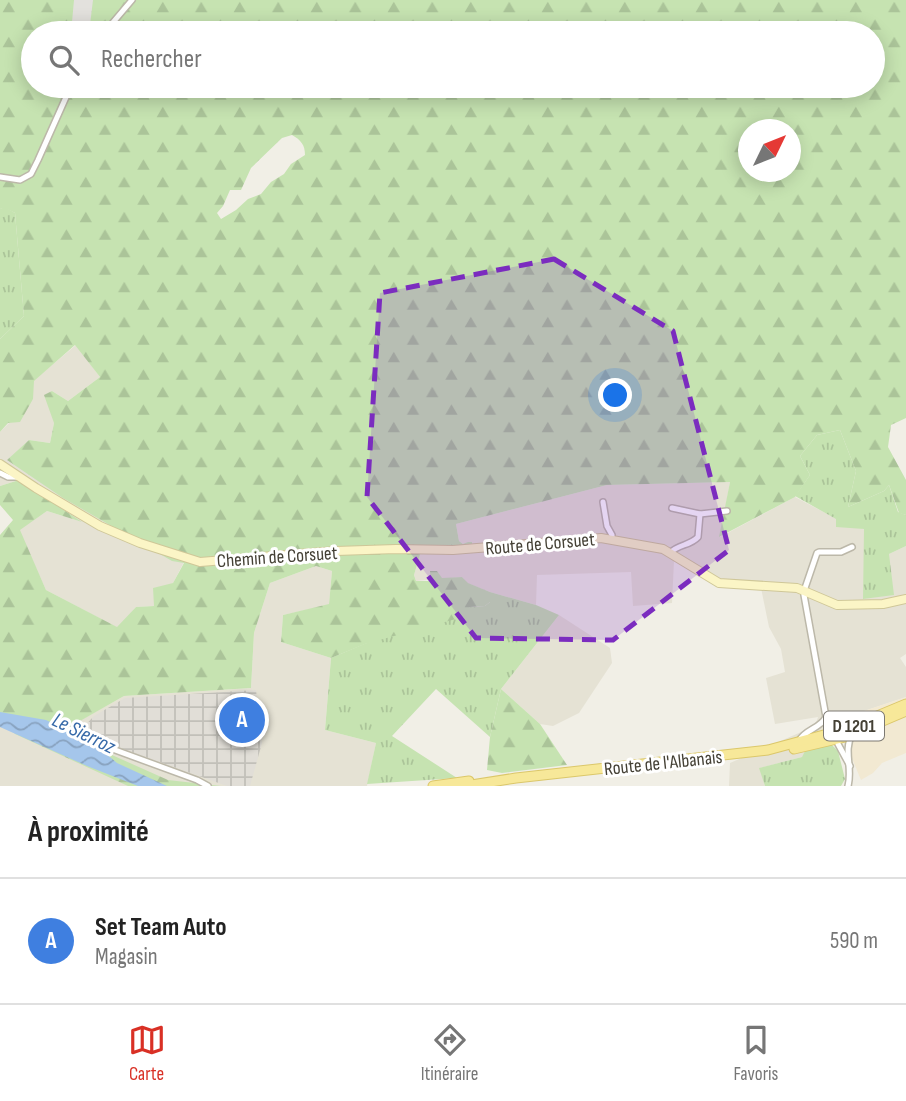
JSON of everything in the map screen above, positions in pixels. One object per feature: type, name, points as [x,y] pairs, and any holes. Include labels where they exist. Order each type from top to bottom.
[{"type":"main road","name":"Route de l'Albanais","points":[[768,750],[846,729],[906,704]]},
{"type":"main road","name":"Route de l'Albanais","points":[[516,778],[793,749],[837,739],[906,711]]},
{"type":"main road","points":[[433,786],[516,778]]},
{"type":"main road","points":[[465,786],[516,778]]},
{"type":"street","points":[[114,21],[132,0]]},
{"type":"street","points":[[0,177],[20,180],[30,174],[66,98]]},
{"type":"street","name":"Chemin de Corsuet","points":[[0,464],[100,526],[140,543],[200,562],[336,551],[453,550]]},
{"type":"street","points":[[0,473],[8,477],[19,477]]},
{"type":"street","points":[[603,502],[612,539]]},
{"type":"street","points":[[672,508],[700,514],[727,511]]},
{"type":"street","points":[[670,552],[690,544],[698,537],[700,514]]},
{"type":"street","name":"Route de Corsuet","points":[[453,550],[612,539],[651,545],[670,552],[719,583],[797,588],[837,605],[883,604],[906,599]]},
{"type":"street","points":[[799,742],[803,735],[818,727],[826,717],[804,593],[817,553],[841,552],[852,547]]},
{"type":"street","points":[[850,766],[838,744],[838,735],[874,719]]},
{"type":"street","points":[[848,786],[848,747],[850,737],[854,733]]},
{"type":"street","points":[[96,743],[186,775],[208,786]]},
{"type":"highlighted area","points":[[554,259],[673,331],[729,550],[613,640],[476,638],[367,497],[380,293]]},
{"type":"shaded area","points":[[74,0],[93,0],[90,21],[72,21]]},
{"type":"shaded area","points":[[76,345],[100,377],[68,401],[52,391],[54,423],[50,443],[29,440],[8,460],[184,562],[173,583],[154,606],[136,607],[118,628],[46,590],[19,530],[47,511],[79,521],[19,480],[0,486],[0,432],[33,399],[33,381]]},
{"type":"shaded area","points":[[730,482],[720,537],[795,497],[837,519],[864,529],[889,554],[906,546],[906,654],[900,658],[906,667],[906,697],[858,713],[802,757],[760,768],[765,786],[729,786],[730,763],[815,726],[818,717],[775,724],[766,678],[785,672],[781,649],[769,627],[761,588],[721,587],[674,561],[672,603],[633,606],[631,572],[537,575],[536,605],[490,592],[467,583],[462,577],[416,581],[414,575],[422,547],[463,544],[459,541],[456,524],[607,485]]},
{"type":"shaded area","points":[[316,566],[332,571],[329,605],[283,615],[281,642],[331,658],[325,730],[376,743],[367,786],[0,786],[0,694],[72,725],[124,696],[251,688],[254,633],[270,583]]},
{"type":"shaded area","points":[[559,615],[610,648],[612,663],[579,713],[553,726],[540,724],[501,689]]},
{"type":"shaded area","points":[[256,690],[262,743],[250,786],[227,786],[78,733],[94,716],[125,698]]},
{"type":"shaded area","points":[[906,697],[906,753],[882,763],[873,773],[861,780],[839,727],[858,713]]},
{"type":"green space","points":[[0,0],[906,0],[906,418],[891,425],[888,447],[906,480],[906,515],[899,513],[889,485],[884,491],[848,507],[856,471],[840,430],[817,435],[800,456],[810,475],[795,497],[719,537],[730,482],[607,485],[456,524],[459,541],[463,544],[472,542],[472,548],[422,548],[414,575],[416,581],[431,581],[430,571],[437,571],[442,578],[462,577],[468,583],[490,592],[490,602],[485,606],[470,607],[463,617],[365,644],[331,658],[281,642],[283,615],[329,604],[332,571],[316,566],[270,583],[254,633],[251,688],[124,696],[73,725],[103,751],[168,780],[221,786],[128,786],[15,734],[0,715],[0,535],[13,520],[0,505],[0,486],[19,480],[82,522],[47,511],[20,530],[46,590],[117,627],[136,607],[154,606],[153,588],[173,583],[184,563],[172,561],[63,498],[7,460],[29,440],[50,443],[54,423],[44,395],[52,391],[68,401],[100,377],[75,345],[34,381],[33,399],[20,422],[8,423],[0,432],[0,339],[24,316],[15,213],[5,208],[0,209]],"holes":[[[292,135],[298,139],[305,155],[291,164],[284,174],[271,182],[261,194],[248,199],[221,219],[217,213],[230,190],[241,190],[251,168],[282,138]]]},
{"type":"green space","points":[[5,207],[15,213],[24,316],[0,339],[0,209]]},
{"type":"green space","points":[[840,430],[856,471],[848,507],[884,491],[889,485],[898,512],[906,515],[906,546],[889,554],[894,595],[863,599],[864,529],[836,527],[836,519],[795,496],[810,475],[800,456],[817,435]]},
{"type":"green space","points":[[490,592],[536,605],[559,615],[501,689],[490,737],[436,689],[392,736],[457,778],[367,784],[376,743],[325,730],[331,658],[470,607],[485,606],[490,602]]},
{"type":"green space","points":[[501,689],[540,724],[567,765],[502,773],[487,770],[490,737]]},
{"type":"green space","points":[[831,744],[838,751],[845,779],[841,786],[765,786],[759,768],[802,757],[805,751]]},
{"type":"water","points":[[0,712],[46,720],[80,736],[117,763],[167,786],[138,786],[87,766],[0,727]]},
{"type":"place","name":"Set Team Auto","points":[[242,720]]},
{"type":"water label","name":"Le Sierroz","points":[[84,733]]}]
